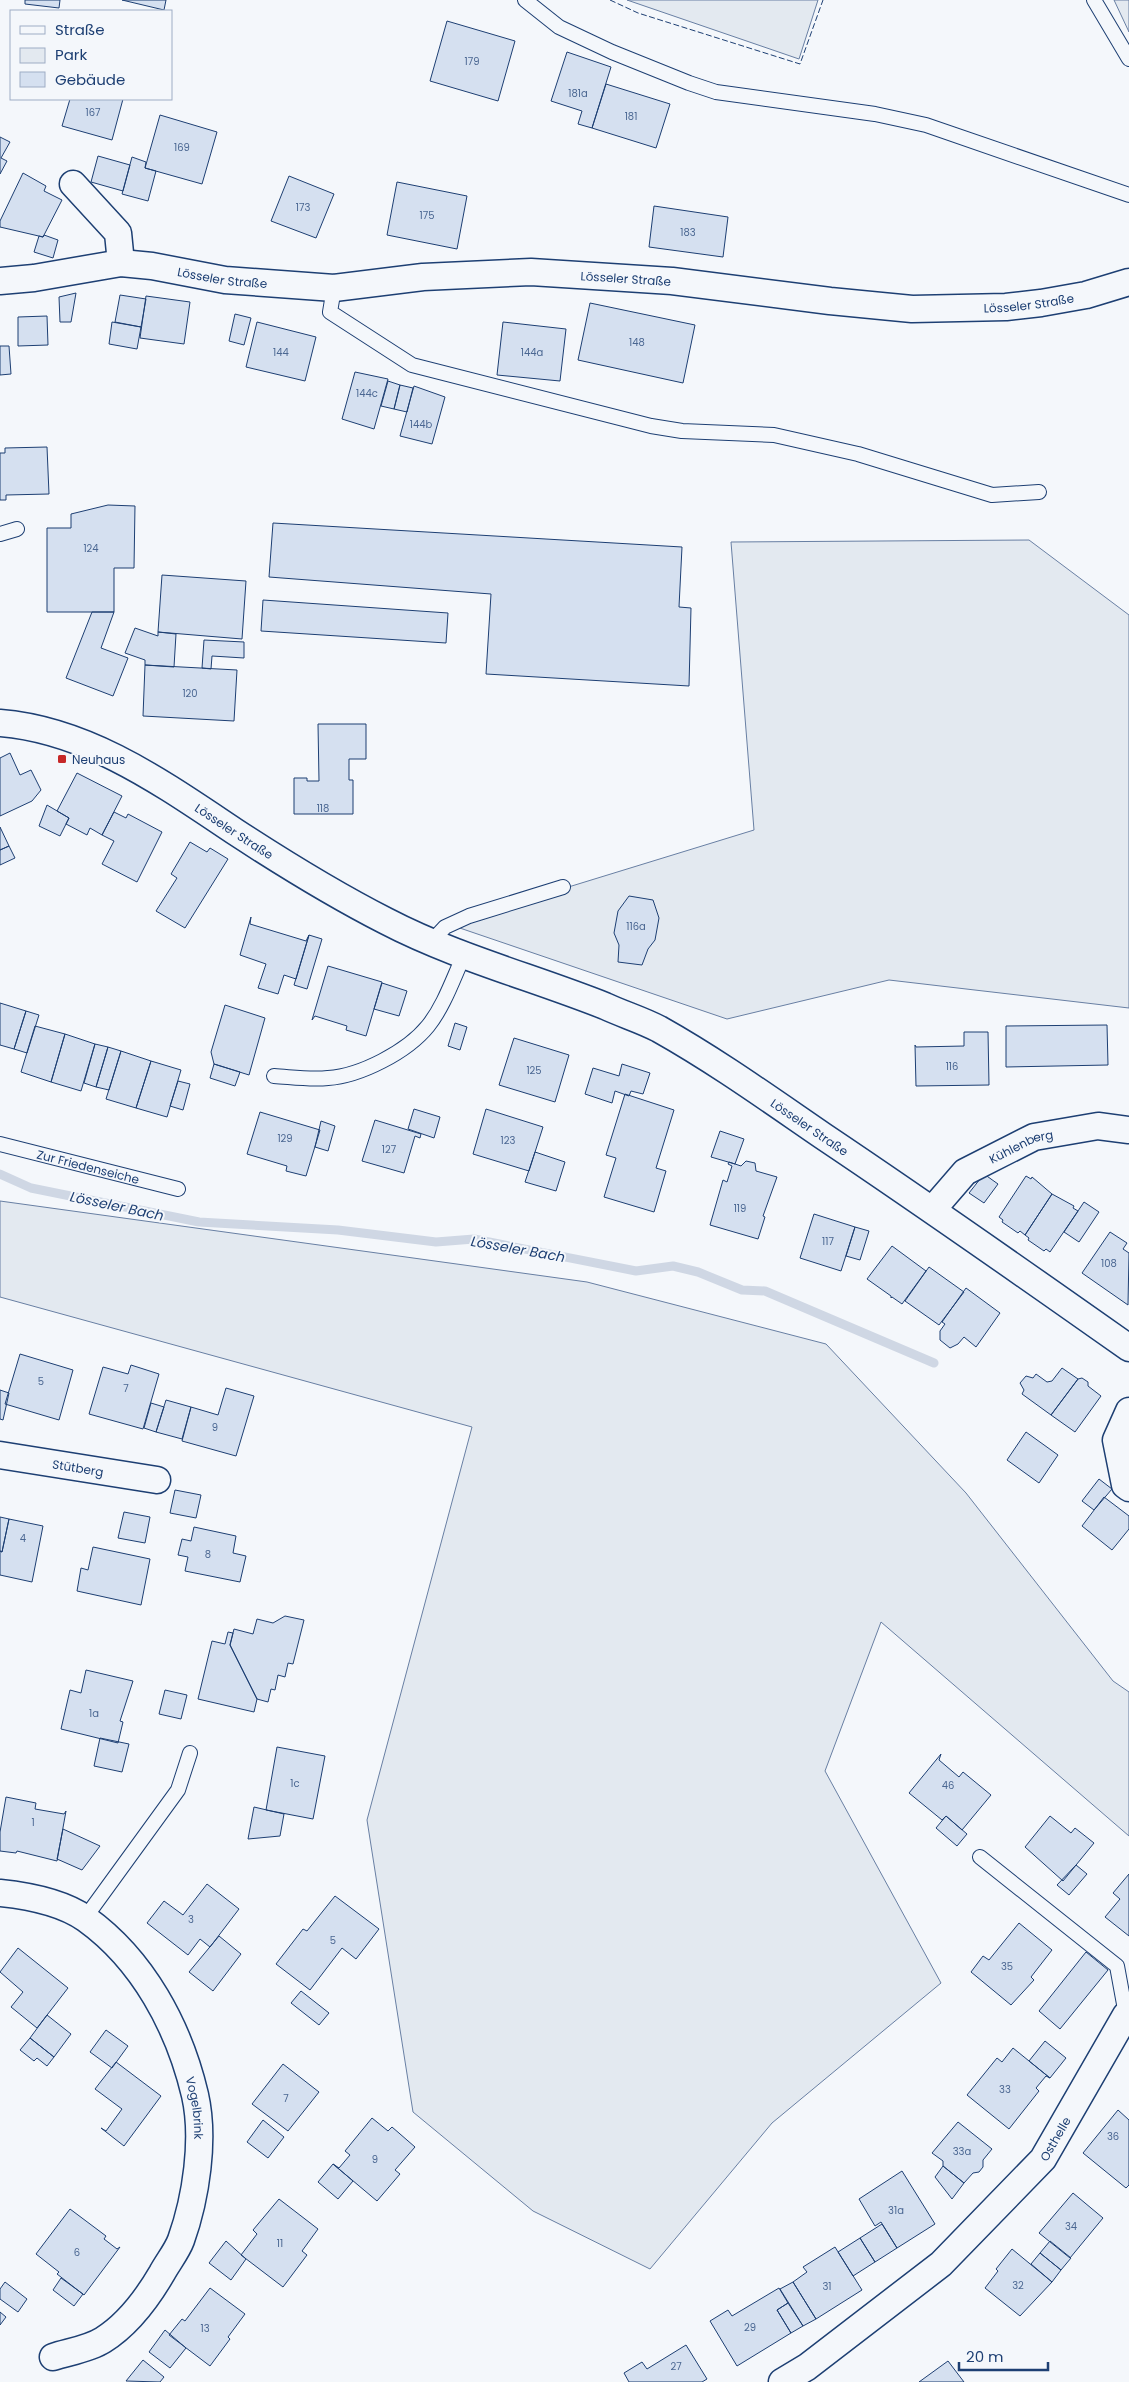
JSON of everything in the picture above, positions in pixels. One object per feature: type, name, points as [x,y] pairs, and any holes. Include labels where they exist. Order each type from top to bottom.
[{"type":"street","points":[[73,184],[118,233],[121,263]]},
{"type":"street","name":"Lösseler Straße","points":[[0,281],[34,278],[121,263],[152,266],[225,280],[334,288],[423,277],[531,272],[672,281],[855,304],[912,308],[1006,307],[1041,303],[1086,295],[1129,282]]},
{"type":"street","name":"Lösseler Straße","points":[[0,723],[26,725],[70,736],[118,759],[184,798],[293,869],[387,922],[464,955],[579,996],[656,1027],[724,1069],[932,1209],[1129,1348]]},
{"type":"street","name":"Kühlenberg","points":[[932,1209],[965,1172],[1034,1137],[1098,1126],[1129,1130]]},
{"type":"street","points":[[1129,1411],[1116,1440],[1125,1485],[1129,1488]]},
{"type":"street","name":"Stütberg","points":[[0,1455],[156,1480]]},
{"type":"street","name":"Vogelbrink","points":[[0,1893],[29,1896],[58,1905],[85,1918],[112,1942],[141,1974],[163,2009],[180,2046],[195,2096],[199,2147],[194,2193],[181,2242],[153,2287],[128,2318],[102,2341],[53,2357]]},
{"type":"street","name":"Osthelle","points":[[782,2382],[808,2367],[941,2264],[1043,2159],[1126,2015]]},
{"type":"lane","points":[[525,0],[560,27],[620,55],[716,92],[875,114],[926,125],[1129,195]]},
{"type":"lane","points":[[1094,0],[1129,59]]},
{"type":"lane","points":[[334,288],[330,312],[412,365],[651,426],[682,431],[774,435],[858,454],[992,494],[1040,492]]},
{"type":"lane","points":[[0,534],[17,529]]},
{"type":"lane","points":[[432,941],[445,927],[469,916],[563,887]]},
{"type":"lane","points":[[274,1076],[327,1078],[353,1074],[408,1044],[428,1027],[446,996],[464,955]]},
{"type":"lane","name":"Zur Friedenseiche","points":[[0,1144],[178,1189]]},
{"type":"lane","points":[[85,1918],[178,1790],[190,1753]]},
{"type":"lane","name":"Osthelle","points":[[980,1858],[1117,1966],[1126,2015]]},
{"type":"green space","points":[[627,0],[818,0],[799,59]]},
{"type":"green space","points":[[1114,0],[1129,0],[1129,32]]},
{"type":"green space","points":[[1029,540],[1129,615],[1129,1008],[889,980],[727,1019],[448,924],[754,830],[731,542]]},
{"type":"green space","points":[[0,1201],[587,1282],[826,1344],[966,1493],[1113,1681],[1129,1692],[1129,1836],[881,1622],[825,1771],[941,1983],[772,2123],[650,2269],[533,2211],[413,2112],[367,1820],[472,1427],[0,1297]]},
{"type":"building","points":[[25,0],[60,0],[59,8],[25,4]]},
{"type":"building","points":[[122,0],[166,0],[164,10]]},
{"type":"building","points":[[447,21],[515,41],[498,101],[430,81]]},
{"type":"building","points":[[567,52],[611,67],[592,128],[578,124],[582,111],[551,101]]},
{"type":"building","points":[[606,84],[670,104],[656,148],[592,128]]},
{"type":"building","points":[[70,100],[123,100],[112,140],[62,126]]},
{"type":"building","points":[[160,115],[217,132],[202,184],[145,168]]},
{"type":"building","points":[[0,137],[10,142],[1,158],[7,161],[0,174]]},
{"type":"building","points":[[98,156],[130,165],[123,191],[91,182]]},
{"type":"building","points":[[132,157],[146,162],[145,168],[156,171],[148,201],[122,194]]},
{"type":"building","points":[[23,173],[46,186],[44,191],[62,200],[43,237],[0,227],[0,221]]},
{"type":"building","points":[[289,176],[334,194],[316,238],[271,221]]},
{"type":"building","points":[[397,182],[467,196],[457,249],[387,235]]},
{"type":"building","points":[[654,206],[728,217],[723,257],[649,247]]},
{"type":"building","points":[[44,235],[58,240],[53,258],[34,252],[39,236],[43,237]]},
{"type":"building","points":[[76,293],[71,322],[60,322],[59,297]]},
{"type":"building","points":[[120,295],[146,299],[141,327],[115,322]]},
{"type":"building","points":[[146,296],[190,302],[184,344],[140,338]]},
{"type":"building","points":[[590,303],[695,325],[683,383],[578,360]]},
{"type":"building","points":[[235,314],[251,318],[244,345],[229,341]]},
{"type":"building","points":[[47,316],[48,345],[18,346],[18,317]]},
{"type":"building","points":[[112,322],[141,327],[137,349],[109,344]]},
{"type":"building","points":[[257,322],[316,337],[305,381],[246,367]]},
{"type":"building","points":[[503,322],[566,329],[560,381],[497,375]]},
{"type":"building","points":[[0,346],[9,346],[11,374],[0,375]]},
{"type":"building","points":[[355,372],[388,379],[374,429],[342,419]]},
{"type":"building","points":[[388,381],[400,385],[394,409],[381,406]]},
{"type":"building","points":[[400,385],[413,388],[407,412],[394,409]]},
{"type":"building","points":[[414,386],[445,397],[432,444],[400,436]]},
{"type":"building","points":[[47,447],[49,494],[6,495],[6,500],[0,500],[0,453],[5,453],[5,448]]},
{"type":"building","points":[[108,505],[135,506],[134,568],[114,568],[114,612],[47,612],[47,528],[71,528],[71,514]]},
{"type":"building","points":[[273,523],[682,547],[679,607],[691,608],[689,686],[486,674],[491,594],[269,577]]},
{"type":"building","points":[[162,575],[246,581],[242,639],[158,632]]},
{"type":"building","points":[[263,600],[448,613],[446,643],[261,631]]},
{"type":"building","points":[[92,612],[114,612],[101,648],[128,658],[113,696],[66,678]]},
{"type":"building","points":[[135,628],[158,636],[158,632],[176,634],[174,667],[145,665],[145,660],[125,653]]},
{"type":"building","points":[[204,640],[244,642],[244,658],[212,656],[211,669],[202,668]]},
{"type":"building","points":[[145,665],[237,670],[234,721],[143,716]]},
{"type":"building","points":[[318,724],[366,724],[366,759],[349,759],[349,780],[353,780],[353,814],[294,814],[294,778],[307,778],[307,781],[319,781]]},
{"type":"building","points":[[10,753],[20,775],[31,770],[41,790],[32,801],[0,816],[0,758]]},
{"type":"building","points":[[77,773],[122,796],[102,835],[90,828],[87,835],[66,824],[69,818],[57,811]]},
{"type":"building","points":[[47,805],[69,818],[60,836],[39,826]]},
{"type":"building","points":[[114,812],[126,818],[128,814],[162,832],[137,882],[102,864],[114,841],[102,835]]},
{"type":"building","points":[[0,827],[9,846],[0,850]]},
{"type":"building","points":[[190,842],[207,852],[210,848],[228,859],[185,928],[156,911],[177,878],[171,874]]},
{"type":"building","points":[[9,846],[15,858],[0,865],[0,850]]},
{"type":"building","points":[[629,896],[653,900],[659,918],[655,940],[648,949],[642,965],[618,962],[619,945],[614,933],[618,911]]},
{"type":"building","points":[[251,917],[250,924],[306,941],[309,935],[296,979],[284,975],[278,994],[258,988],[266,964],[240,955]]},
{"type":"building","points":[[309,935],[322,939],[307,989],[294,985]]},
{"type":"building","points":[[328,966],[382,982],[366,1036],[346,1030],[347,1026],[315,1016],[312,1020]]},
{"type":"building","points":[[382,983],[407,991],[399,1016],[374,1009]]},
{"type":"building","points":[[0,1003],[26,1011],[14,1049],[0,1045]]},
{"type":"building","points":[[225,1005],[265,1018],[249,1075],[214,1064],[211,1052]]},
{"type":"building","points":[[26,1011],[39,1015],[27,1053],[14,1049]]},
{"type":"building","points":[[455,1023],[467,1027],[460,1050],[448,1046]]},
{"type":"building","points":[[1107,1025],[1108,1065],[1006,1067],[1006,1026]]},
{"type":"building","points":[[35,1026],[65,1034],[51,1082],[21,1072]]},
{"type":"building","points":[[964,1032],[988,1032],[989,1085],[916,1086],[915,1045],[916,1047],[964,1046]]},
{"type":"building","points":[[65,1034],[95,1044],[81,1091],[51,1082]]},
{"type":"building","points":[[514,1038],[569,1055],[555,1102],[499,1085]]},
{"type":"building","points":[[95,1044],[108,1047],[96,1087],[84,1083]]},
{"type":"building","points":[[108,1047],[121,1051],[109,1090],[96,1087]]},
{"type":"building","points":[[121,1051],[151,1061],[136,1108],[106,1099]]},
{"type":"building","points":[[151,1061],[181,1070],[167,1117],[136,1108]]},
{"type":"building","points":[[214,1064],[240,1072],[235,1086],[210,1078]]},
{"type":"building","points":[[622,1064],[650,1073],[643,1094],[631,1091],[629,1096],[615,1091],[612,1103],[585,1094],[593,1068],[619,1076]]},
{"type":"building","points":[[178,1081],[190,1084],[183,1110],[170,1106]]},
{"type":"building","points":[[625,1094],[674,1110],[656,1168],[666,1171],[654,1212],[604,1197],[616,1158],[606,1155]]},
{"type":"building","points":[[414,1109],[440,1117],[434,1138],[408,1129]]},
{"type":"building","points":[[486,1109],[543,1127],[529,1171],[473,1154]]},
{"type":"building","points":[[260,1112],[320,1130],[306,1176],[286,1171],[287,1166],[247,1154]]},
{"type":"building","points":[[375,1120],[421,1134],[420,1138],[415,1136],[404,1173],[362,1161]]},
{"type":"building","points":[[321,1121],[335,1126],[328,1151],[315,1147]]},
{"type":"building","points":[[720,1131],[744,1139],[735,1164],[711,1157]]},
{"type":"building","points":[[535,1152],[565,1162],[556,1191],[525,1182]]},
{"type":"building","points":[[746,1161],[755,1163],[756,1171],[777,1177],[763,1216],[765,1217],[758,1239],[710,1225],[723,1180],[727,1182],[732,1166],[728,1164],[729,1162],[741,1166]]},
{"type":"building","points":[[984,1174],[998,1184],[984,1203],[969,1193]]},
{"type":"building","points":[[1026,1176],[1031,1179],[1032,1177],[1052,1194],[1025,1235],[1020,1231],[1018,1233],[1002,1222],[1003,1220],[999,1217]]},
{"type":"building","points":[[1052,1194],[1074,1206],[1073,1208],[1078,1211],[1050,1252],[1046,1249],[1044,1251],[1028,1240],[1029,1238],[1025,1235]]},
{"type":"building","points":[[1084,1202],[1099,1212],[1079,1242],[1064,1232]]},
{"type":"building","points":[[814,1214],[855,1227],[841,1271],[800,1258]]},
{"type":"building","points":[[855,1227],[869,1231],[860,1260],[846,1256]]},
{"type":"building","points":[[1110,1232],[1127,1243],[1123,1249],[1129,1253],[1128,1305],[1082,1273]]},
{"type":"building","points":[[892,1246],[926,1271],[902,1304],[891,1298],[891,1296],[867,1279]]},
{"type":"building","points":[[929,1267],[964,1292],[939,1325],[905,1301]]},
{"type":"building","points":[[966,1288],[1000,1313],[976,1347],[964,1337],[958,1344],[950,1348],[940,1340],[940,1331],[945,1324],[942,1322]]},
{"type":"building","points":[[20,1354],[73,1370],[59,1420],[5,1404]]},
{"type":"building","points":[[131,1365],[159,1374],[143,1429],[89,1414],[103,1367],[128,1374]]},
{"type":"building","points":[[1062,1368],[1078,1379],[1051,1415],[1022,1394],[1024,1390],[1020,1383],[1026,1376],[1033,1378],[1036,1374],[1047,1382],[1052,1381]]},
{"type":"building","points":[[1082,1378],[1088,1382],[1088,1386],[1101,1396],[1075,1432],[1051,1415],[1078,1379]]},
{"type":"building","points":[[226,1388],[254,1396],[236,1456],[182,1441],[191,1407],[218,1415]]},
{"type":"building","points":[[0,1390],[9,1393],[3,1420],[0,1419]]},
{"type":"building","points":[[166,1400],[191,1407],[182,1439],[156,1432]]},
{"type":"building","points":[[151,1403],[164,1407],[156,1432],[144,1428]]},
{"type":"building","points":[[1026,1432],[1058,1455],[1039,1483],[1007,1460]]},
{"type":"building","points":[[1099,1479],[1112,1489],[1094,1510],[1082,1501]]},
{"type":"building","points":[[175,1490],[201,1495],[196,1518],[170,1513]]},
{"type":"building","points":[[1104,1497],[1129,1516],[1129,1529],[1112,1550],[1082,1526]]},
{"type":"building","points":[[124,1512],[150,1517],[145,1543],[118,1538]]},
{"type":"building","points":[[0,1517],[9,1519],[2,1552],[0,1551]]},
{"type":"building","points":[[9,1519],[43,1526],[32,1582],[0,1575],[0,1551],[2,1552]]},
{"type":"building","points":[[194,1527],[236,1536],[233,1553],[246,1556],[240,1582],[185,1571],[188,1557],[178,1555],[182,1539],[191,1541]]},
{"type":"building","points":[[93,1547],[150,1559],[141,1605],[77,1591],[81,1568],[88,1570]]},
{"type":"building","points":[[285,1616],[304,1620],[293,1664],[288,1663],[285,1677],[278,1675],[275,1690],[271,1689],[268,1702],[257,1699],[230,1645],[234,1629],[253,1634],[257,1619],[273,1623]]},
{"type":"building","points":[[228,1632],[233,1633],[230,1645],[257,1699],[254,1712],[198,1699],[212,1641],[225,1644]]},
{"type":"building","points":[[86,1670],[133,1681],[120,1721],[123,1722],[118,1743],[61,1729],[70,1690],[81,1693]]},
{"type":"building","points":[[165,1690],[187,1695],[181,1719],[159,1714]]},
{"type":"building","points":[[100,1738],[129,1744],[122,1772],[94,1766]]},
{"type":"building","points":[[277,1747],[325,1756],[313,1819],[266,1810]]},
{"type":"building","points":[[941,1754],[939,1760],[959,1777],[963,1772],[991,1795],[962,1830],[946,1816],[942,1820],[909,1793]]},
{"type":"building","points":[[6,1797],[36,1803],[35,1809],[64,1814],[66,1811],[57,1861],[17,1851],[16,1853],[0,1851],[0,1832]]},
{"type":"building","points":[[254,1807],[284,1814],[280,1836],[248,1839]]},
{"type":"building","points":[[946,1816],[967,1834],[957,1846],[936,1828]]},
{"type":"building","points":[[1050,1816],[1071,1833],[1075,1828],[1094,1843],[1063,1881],[1025,1847]]},
{"type":"building","points":[[63,1829],[100,1846],[82,1870],[57,1859]]},
{"type":"building","points":[[1076,1865],[1087,1874],[1069,1895],[1057,1885]]},
{"type":"building","points":[[1129,1874],[1129,1936],[1105,1917],[1120,1899],[1113,1893]]},
{"type":"building","points":[[207,1884],[239,1909],[210,1947],[200,1939],[188,1955],[147,1923],[164,1901],[183,1915]]},
{"type":"building","points":[[335,1896],[379,1929],[356,1959],[342,1948],[310,1990],[276,1964],[303,1929],[307,1931]]},
{"type":"building","points":[[1019,1923],[1052,1950],[1031,1977],[1034,1980],[1011,2005],[971,1972],[983,1956],[989,1960]]},
{"type":"building","points":[[219,1936],[241,1954],[213,1991],[189,1972]]},
{"type":"building","points":[[18,1948],[68,1988],[37,2028],[11,2007],[23,1992],[0,1972]]},
{"type":"building","points":[[1086,1952],[1108,1970],[1060,2029],[1039,2011]]},
{"type":"building","points":[[301,1991],[329,2013],[319,2025],[291,2003]]},
{"type":"building","points":[[47,2015],[71,2034],[54,2057],[30,2038]]},
{"type":"building","points":[[106,2030],[128,2046],[112,2068],[90,2052]]},
{"type":"building","points":[[30,2038],[54,2057],[47,2066],[37,2058],[34,2061],[20,2050]]},
{"type":"building","points":[[1045,2041],[1066,2058],[1050,2078],[1029,2061]]},
{"type":"building","points":[[1013,2048],[1050,2078],[1046,2076],[1036,2088],[1039,2091],[1009,2129],[967,2095],[997,2058],[1002,2062]]},
{"type":"building","points":[[116,2062],[161,2096],[124,2146],[101,2128],[106,2131],[122,2109],[95,2089]]},
{"type":"building","points":[[283,2064],[319,2092],[288,2131],[252,2104]]},
{"type":"building","points":[[1118,2110],[1129,2120],[1129,2185],[1126,2188],[1083,2153]]},
{"type":"building","points":[[372,2118],[388,2131],[392,2127],[415,2147],[395,2170],[400,2174],[377,2201],[333,2164],[339,2168],[350,2155],[345,2151]]},
{"type":"building","points":[[263,2120],[284,2137],[268,2158],[247,2142]]},
{"type":"building","points":[[958,2122],[992,2149],[983,2160],[983,2167],[979,2172],[973,2173],[964,2183],[943,2166],[943,2161],[932,2153]]},
{"type":"building","points":[[333,2164],[353,2181],[338,2199],[318,2182]]},
{"type":"building","points":[[943,2166],[964,2183],[952,2199],[935,2177]]},
{"type":"building","points":[[902,2171],[935,2224],[897,2248],[881,2222],[875,2226],[859,2199]]},
{"type":"building","points":[[1073,2193],[1103,2218],[1070,2258],[1039,2233]]},
{"type":"building","points":[[279,2199],[318,2229],[302,2251],[307,2255],[283,2287],[241,2255],[257,2234],[253,2230]]},
{"type":"building","points":[[70,2209],[106,2236],[104,2239],[117,2249],[120,2247],[84,2295],[57,2274],[59,2272],[36,2254]]},
{"type":"building","points":[[882,2224],[897,2248],[875,2262],[860,2238]]},
{"type":"building","points":[[860,2238],[875,2262],[853,2276],[838,2252]]},
{"type":"building","points":[[226,2241],[246,2259],[231,2280],[209,2263]]},
{"type":"building","points":[[1050,2241],[1071,2258],[1061,2270],[1040,2253]]},
{"type":"building","points":[[835,2247],[862,2290],[816,2319],[793,2282],[807,2272],[803,2267]]},
{"type":"building","points":[[1012,2249],[1052,2282],[1020,2316],[985,2288],[998,2271],[996,2269]]},
{"type":"building","points":[[1040,2253],[1061,2270],[1052,2282],[1031,2264]]},
{"type":"building","points":[[61,2278],[83,2294],[74,2306],[53,2290]]},
{"type":"building","points":[[5,2282],[27,2299],[18,2312],[0,2299],[0,2289]]},
{"type":"building","points":[[793,2282],[816,2319],[803,2326],[780,2289]]},
{"type":"building","points":[[210,2288],[245,2314],[228,2337],[230,2339],[210,2366],[169,2335],[182,2319],[185,2321]]},
{"type":"building","points":[[779,2288],[788,2303],[777,2310],[791,2333],[737,2366],[710,2321],[728,2310],[732,2316]]},
{"type":"building","points":[[788,2303],[803,2326],[791,2333],[777,2310]]},
{"type":"building","points":[[0,2312],[6,2317],[0,2325]]},
{"type":"building","points":[[165,2330],[186,2348],[170,2368],[149,2352]]},
{"type":"building","points":[[686,2345],[707,2379],[702,2382],[629,2382],[624,2373],[642,2362],[647,2369]]},
{"type":"building","points":[[143,2360],[164,2377],[160,2382],[126,2381]]},
{"type":"building","points":[[948,2361],[964,2382],[919,2382]]},
{"type":"waterway","name":"Lösseler Bach","points":[[0,1174],[31,1188],[199,1222],[338,1230],[436,1242],[474,1239],[636,1271],[673,1266],[698,1272],[742,1290],[765,1291],[934,1363]]},
{"type":"fence","points":[[610,0],[638,13],[800,64],[823,0]]},
{"type":"place","name":"Neuhaus","points":[[62,759]]}]
